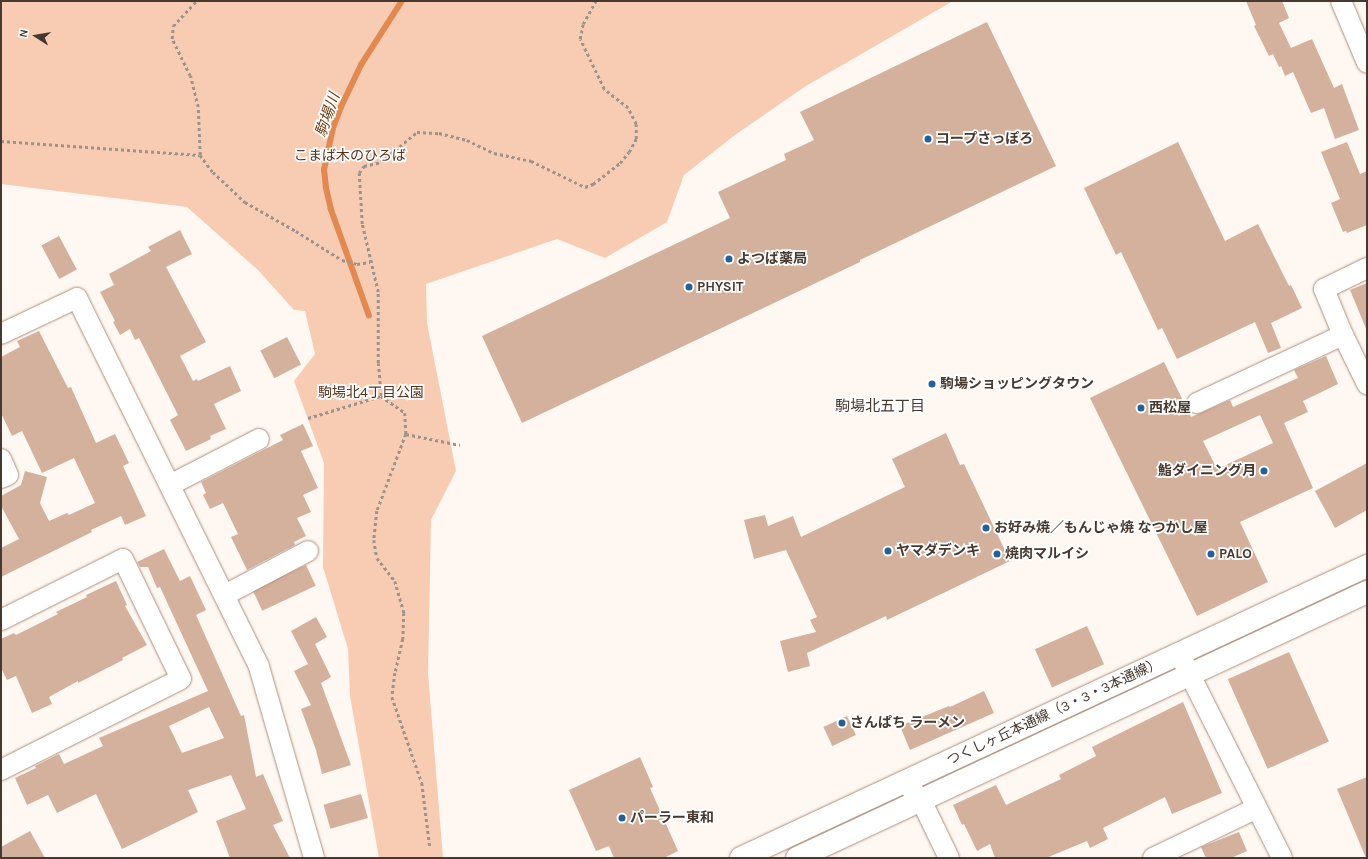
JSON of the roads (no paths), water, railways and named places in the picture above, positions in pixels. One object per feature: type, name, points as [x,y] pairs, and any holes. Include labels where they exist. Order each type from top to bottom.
[{"type":"street","points":[[1341,1],[1367,63]]},
{"type":"street","points":[[1367,268],[1324,289],[1367,384]]},
{"type":"street","points":[[1,334],[77,298],[225,595],[259,667],[314,858]]},
{"type":"street","points":[[1197,403],[1344,335]]},
{"type":"street","points":[[170,485],[258,439]]},
{"type":"street","points":[[1,459],[8,474],[1,478]]},
{"type":"street","points":[[225,595],[308,551]]},
{"type":"street","points":[[1,620],[123,559],[181,679],[1,770]]},
{"type":"street","name":"つくしヶ丘本通線（3・3・3本通線）","points":[[753,855],[905,782],[1367,566]]},
{"type":"street","name":"つくしヶ丘本通線（3・3・3本通線）","points":[[797,858],[1367,592]]},
{"type":"street","points":[[1180,653],[1282,858]]},
{"type":"street","points":[[905,782],[921,800],[949,858]]},
{"type":"street","points":[[1153,858],[1257,808]]},
{"type":"waterway","name":"駒場川","points":[[369,316],[331,210],[324,170],[333,128],[341,107],[361,65],[402,1]]},
{"type":"place","name":"コープさっぽろ","points":[[928,139]]},
{"type":"place","name":"よつば薬局","points":[[729,259]]},
{"type":"place","name":"PHYSIT","points":[[689,287]]},
{"type":"place","name":"駒場ショッピングタウン","points":[[932,384]]},
{"type":"place","name":"西松屋","points":[[1141,408]]},
{"type":"place","name":"鮨ダイニング月","points":[[1264,471]]},
{"type":"place","name":"お好み焼／もんじゃ焼 なつかし屋","points":[[986,528]]},
{"type":"place","name":"ヤマダデンキ","points":[[888,551]]},
{"type":"place","name":"焼肉マルイシ","points":[[997,554]]},
{"type":"place","name":"PALO","points":[[1211,554]]},
{"type":"place","name":"さんぱち ラーメン","points":[[842,723]]},
{"type":"place","name":"パーラー東和","points":[[622,818]]},
{"type":"district","name":"駒場北五丁目","points":[[880,407]]},
{"type":"park label","name":"こまば木のひろば","points":[[350,156]]},
{"type":"park label","name":"駒場北4丁目公園","points":[[371,393]]}]
